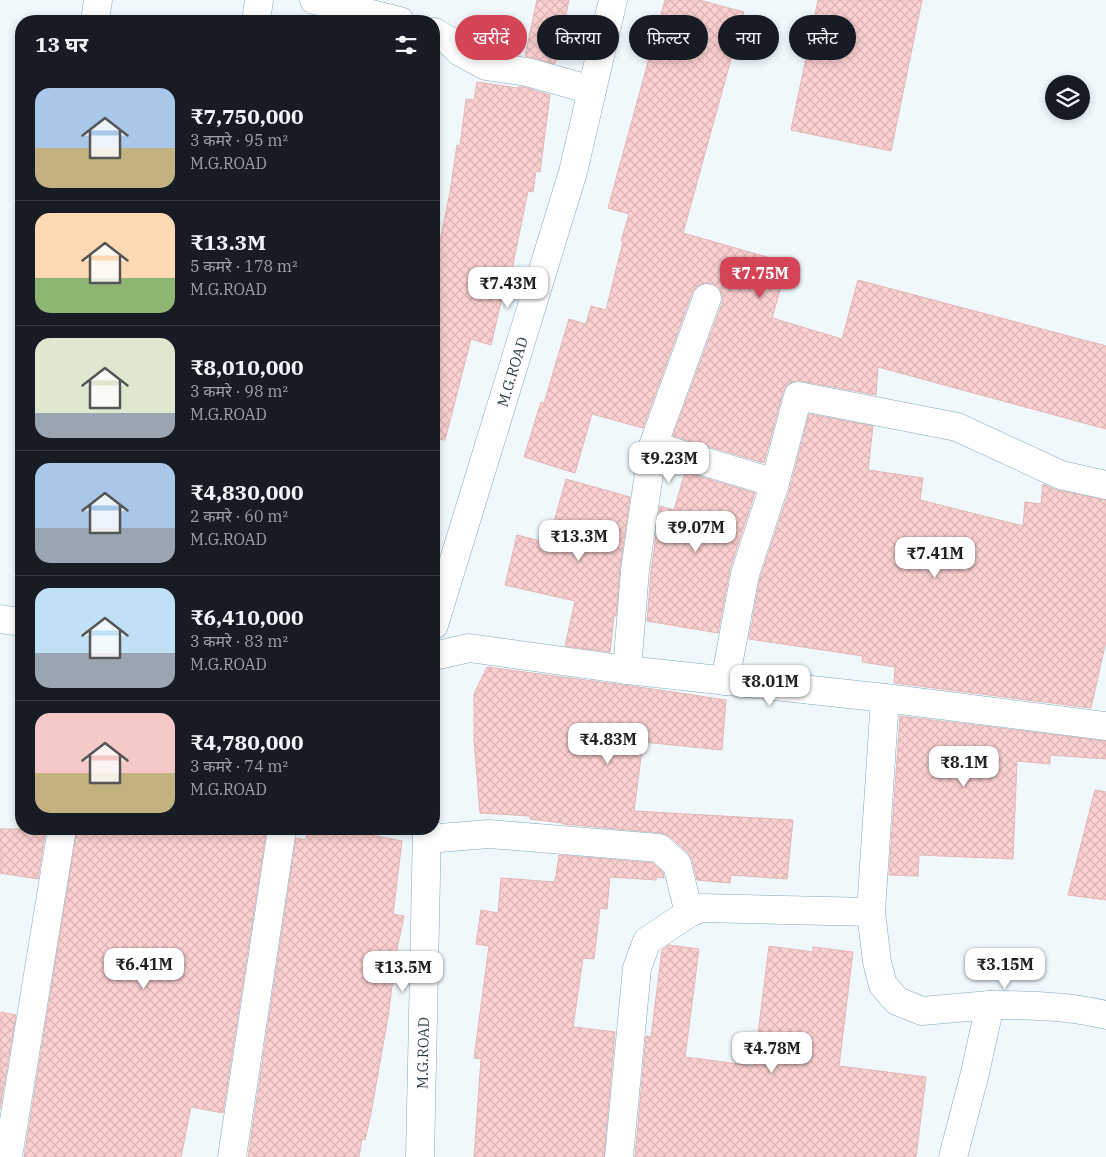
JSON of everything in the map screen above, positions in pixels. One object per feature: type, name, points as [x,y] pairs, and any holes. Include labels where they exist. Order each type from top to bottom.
[{"type":"street","points":[[95,15],[98,0]]},
{"type":"street","points":[[257,15],[259,0]]},
{"type":"street","points":[[314,0],[375,15]]},
{"type":"street","name":"M.G.ROAD","points":[[440,605],[573,172],[613,0]]},
{"type":"street","points":[[440,35],[448,40],[460,52],[486,66],[527,72],[592,90]]},
{"type":"street","points":[[627,670],[635,570],[653,446],[707,298]]},
{"type":"street","points":[[725,681],[745,574],[775,483],[798,396],[957,428],[1062,474],[1106,485]]},
{"type":"street","points":[[653,446],[775,483]]},
{"type":"street","points":[[0,619],[15,621]]},
{"type":"street","points":[[440,655],[468,648],[627,670],[885,698],[1106,726]]},
{"type":"street","points":[[885,698],[871,912],[877,962],[883,985],[897,1001],[922,1011],[990,1005],[1039,1005],[1106,1015]]},
{"type":"street","points":[[440,834],[489,834],[659,848],[678,864],[689,913]]},
{"type":"street","points":[[8,1157],[61,835]]},
{"type":"street","points":[[232,1157],[281,835]]},
{"type":"street","name":"M.G.ROAD","points":[[420,1157],[427,835]]},
{"type":"street","points":[[619,1157],[638,968],[647,941],[689,913],[700,908],[871,912]]},
{"type":"street","points":[[953,1157],[975,1073],[990,1005]]},
{"type":"building","points":[[537,0],[569,0],[566,15],[537,15],[537,59],[527,57],[527,47]]},
{"type":"building","points":[[665,0],[699,0],[744,12],[743,15],[718,15],[718,60],[731,60],[683,233],[788,263],[772,318],[842,339],[858,280],[1106,346],[1106,429],[878,367],[876,395],[801,381],[794,381],[787,385],[783,392],[764,463],[673,436],[722,303],[719,288],[713,284],[705,283],[697,286],[692,293],[643,428],[592,414],[575,473],[524,457],[541,402],[544,403],[569,319],[586,324],[591,306],[606,310],[629,214],[608,208],[649,60],[708,60],[708,15],[661,15]]},
{"type":"building","points":[[818,0],[922,0],[891,151],[791,130],[806,60],[856,60],[856,15],[815,15]]},
{"type":"building","points":[[540,60],[556,60],[555,64]]},
{"type":"building","points":[[477,82],[518,88],[524,87],[550,95],[540,172],[536,171],[533,192],[528,191],[512,269],[509,268],[491,345],[471,339],[445,440],[440,440],[440,241],[457,145],[460,146],[466,99],[474,100]]},
{"type":"building","points":[[809,414],[873,426],[868,470],[923,478],[920,500],[1023,526],[1025,502],[1041,504],[1043,484],[1057,490],[1106,500],[1106,641],[1091,708],[894,683],[895,667],[862,662],[863,656],[749,639],[760,578],[790,488]]},
{"type":"building","points":[[685,472],[755,493],[730,569],[718,633],[647,621],[651,572],[660,506],[674,510]]},
{"type":"building","points":[[566,479],[630,497],[610,652],[565,646],[575,601],[505,585],[517,535],[548,543]]},
{"type":"building","points":[[487,667],[726,700],[722,750],[643,742],[634,811],[793,820],[787,879],[731,875],[730,883],[697,880],[692,860],[688,853],[669,836],[661,833],[563,824],[530,819],[530,816],[480,813],[474,740],[474,694]]},
{"type":"building","points":[[900,716],[1106,741],[1106,759],[1050,755],[1050,764],[1017,761],[1013,859],[919,855],[918,876],[889,875]]},
{"type":"building","points":[[1095,790],[1106,792],[1106,900],[1068,895]]},
{"type":"building","points":[[0,829],[15,829],[15,835],[45,835],[38,879],[0,873]]},
{"type":"building","points":[[76,835],[266,835],[223,1113],[191,1107],[181,1157],[24,1157]]},
{"type":"building","points":[[307,835],[371,835],[402,841],[393,914],[404,916],[371,1113],[365,1140],[362,1139],[359,1157],[248,1157],[296,838],[306,840]]},
{"type":"building","points":[[559,855],[653,863],[663,872],[664,878],[656,877],[656,880],[610,877],[607,909],[600,908],[594,959],[583,958],[573,1027],[615,1032],[604,1157],[474,1157],[481,1059],[474,1058],[489,946],[476,944],[481,910],[498,913],[501,878],[555,882]]},
{"type":"building","points":[[669,945],[699,949],[685,1057],[754,1066],[769,946],[813,952],[813,947],[853,952],[839,1066],[926,1077],[916,1157],[635,1157],[646,1036],[651,1037],[662,950]]},
{"type":"building","points":[[0,1012],[16,1015],[0,1109]]}]
